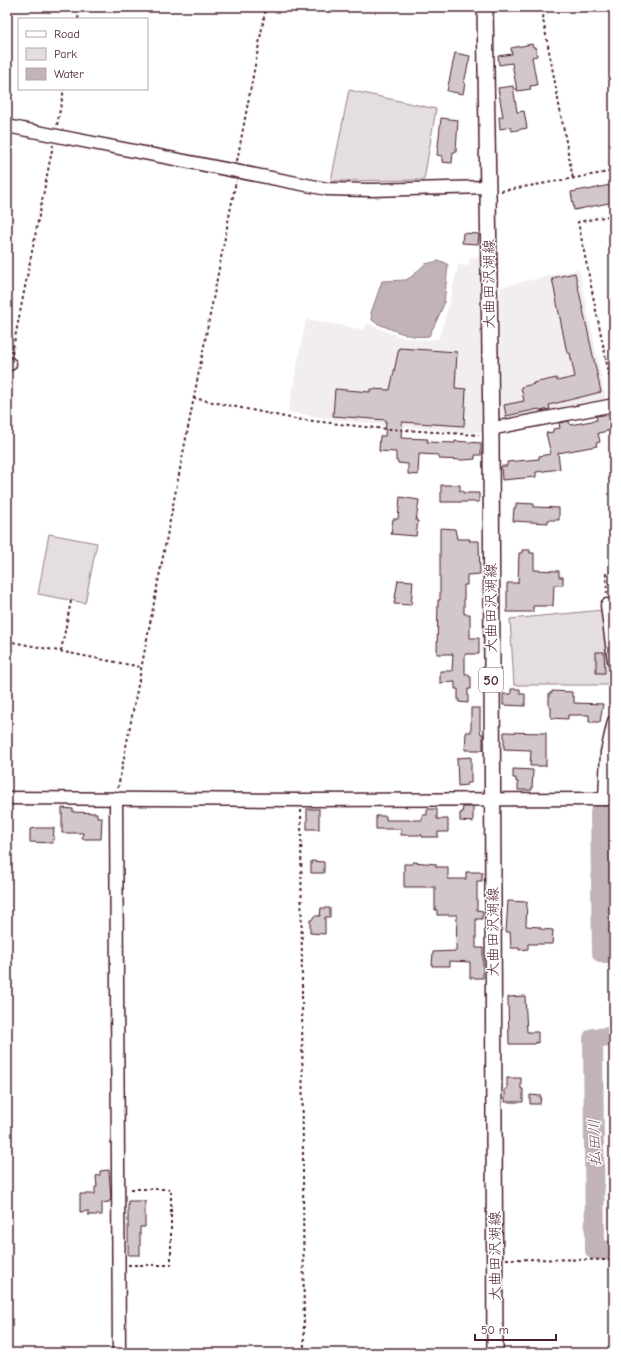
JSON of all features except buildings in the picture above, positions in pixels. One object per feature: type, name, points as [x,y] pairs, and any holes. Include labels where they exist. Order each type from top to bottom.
[{"type":"main road","name":"大曲田沢湖線","points":[[485,7],[490,432],[495,1353]]},
{"type":"street","points":[[7,126],[327,189],[488,190]]},
{"type":"street","points":[[490,432],[614,405]]},
{"type":"street","points":[[608,605],[614,661]]},
{"type":"street","points":[[7,798],[300,800],[610,799],[607,752],[614,721]]},
{"type":"street","points":[[116,798],[119,1353]]},
{"type":"path","points":[[78,18],[80,7]]},
{"type":"path","points":[[116,798],[236,183],[237,158],[266,7]]},
{"type":"path","points":[[550,7],[544,10],[543,19],[573,179]]},
{"type":"path","points":[[8,364],[64,90]]},
{"type":"path","points":[[488,190],[573,179],[614,171]]},
{"type":"path","points":[[614,215],[578,222],[614,398]]},
{"type":"path","points":[[193,398],[295,419],[375,428],[490,432]]},
{"type":"path","points":[[608,605],[606,574],[614,570]]},
{"type":"path","points":[[61,652],[72,601]]},
{"type":"path","points":[[7,641],[141,667]]},
{"type":"path","points":[[300,800],[304,1353]]},
{"type":"path","points":[[118,1189],[171,1189],[171,1265],[118,1265]]},
{"type":"path","points":[[495,1259],[614,1260]]},
{"type":"shaded area","points":[[485,255],[482,432],[464,432],[375,424],[288,412],[306,319],[365,330],[367,323],[400,337],[426,340],[439,338],[458,265],[468,266],[470,258]]},
{"type":"shaded area","points":[[579,269],[606,399],[499,420],[500,287]]},
{"type":"green space","points":[[349,90],[436,109],[424,180],[331,181]]},
{"type":"green space","points":[[49,534],[97,543],[85,603],[38,594]]},
{"type":"green space","points":[[603,610],[612,685],[514,685],[510,619]]},
{"type":"water","points":[[439,261],[448,265],[444,304],[429,336],[422,337],[408,335],[376,323],[372,320],[371,313],[382,281],[406,280],[425,264]]},
{"type":"waterway","name":"払田川","points":[[600,812],[602,953],[614,953]]},
{"type":"waterway","name":"払田川","points":[[614,1037],[593,1038],[595,1250],[614,1251]]}]
